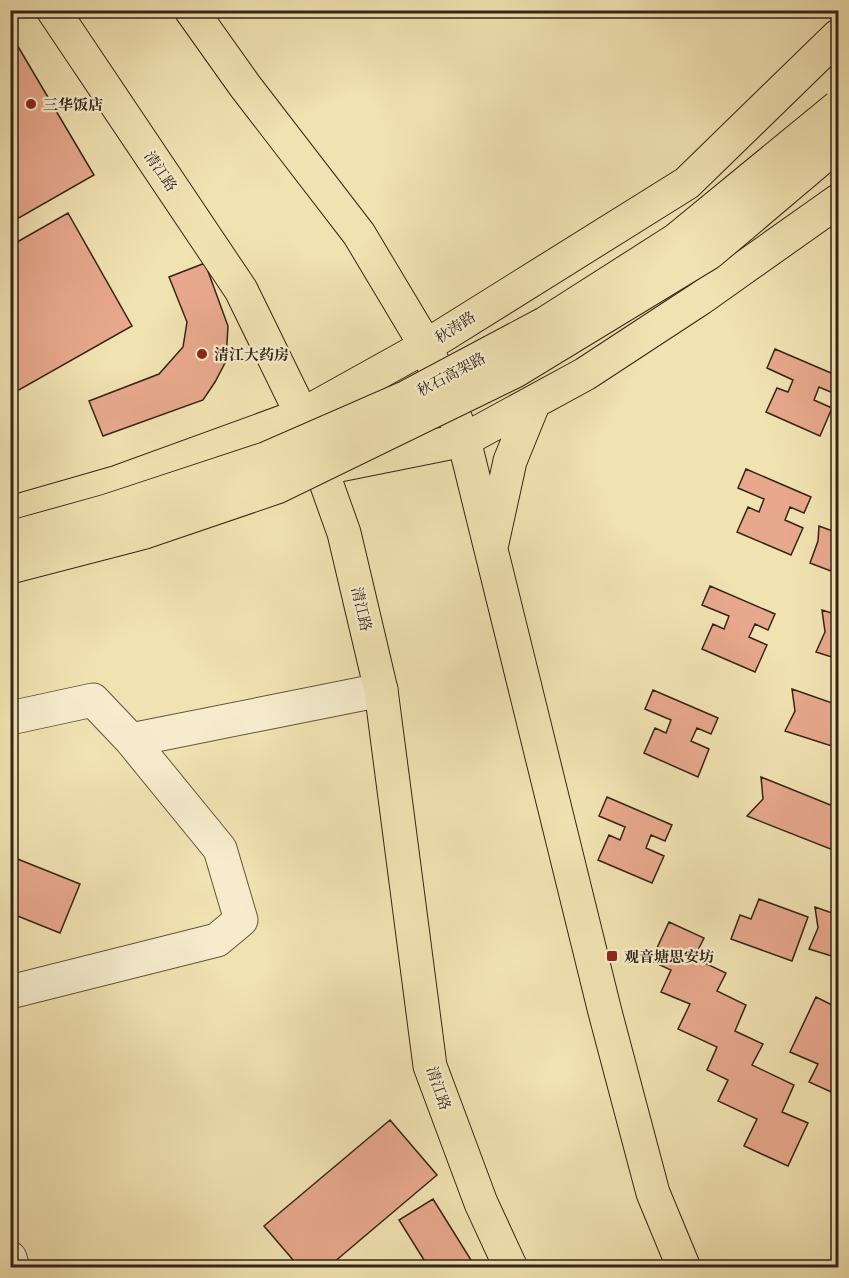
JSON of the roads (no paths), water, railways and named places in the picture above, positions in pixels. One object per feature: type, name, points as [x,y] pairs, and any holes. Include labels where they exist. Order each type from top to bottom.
[{"type":"main road","name":"清江路","points":[[53,10],[241,290],[302,415],[319,469],[344,533],[381,690],[430,1066],[481,1203],[512,1268]]},
{"type":"main road","points":[[191,10],[245,86],[359,234],[426,346],[464,440],[653,1193],[684,1268]]},
{"type":"main road","name":"秋涛路","points":[[10,513],[118,482],[302,415],[426,346],[687,183],[838,36]]},
{"type":"main road","name":"秋石高架路","points":[[10,538],[107,511],[265,459],[407,398],[546,323],[676,240],[838,107]]},
{"type":"main road","name":"秋石高架路","points":[[10,567],[145,532],[277,487],[514,371],[708,253],[838,144]]},
{"type":"main road","points":[[10,578],[202,522],[319,469],[464,440],[585,374],[701,298],[838,201]]},
{"type":"main road","points":[[490,549],[510,461],[534,402]]},
{"type":"lane","points":[[131,740],[381,690]]},
{"type":"lane","points":[[10,718],[93,700],[131,740],[220,849],[241,920],[217,940],[10,992]]},
{"type":"lane","points":[[10,1258],[13,1268]]},
{"type":"place","name":"三华饭店","points":[[31,104]]},
{"type":"place","name":"清江大药房","points":[[202,354]]},
{"type":"place","name":"观音塘思安坊","points":[[612,956]]}]
